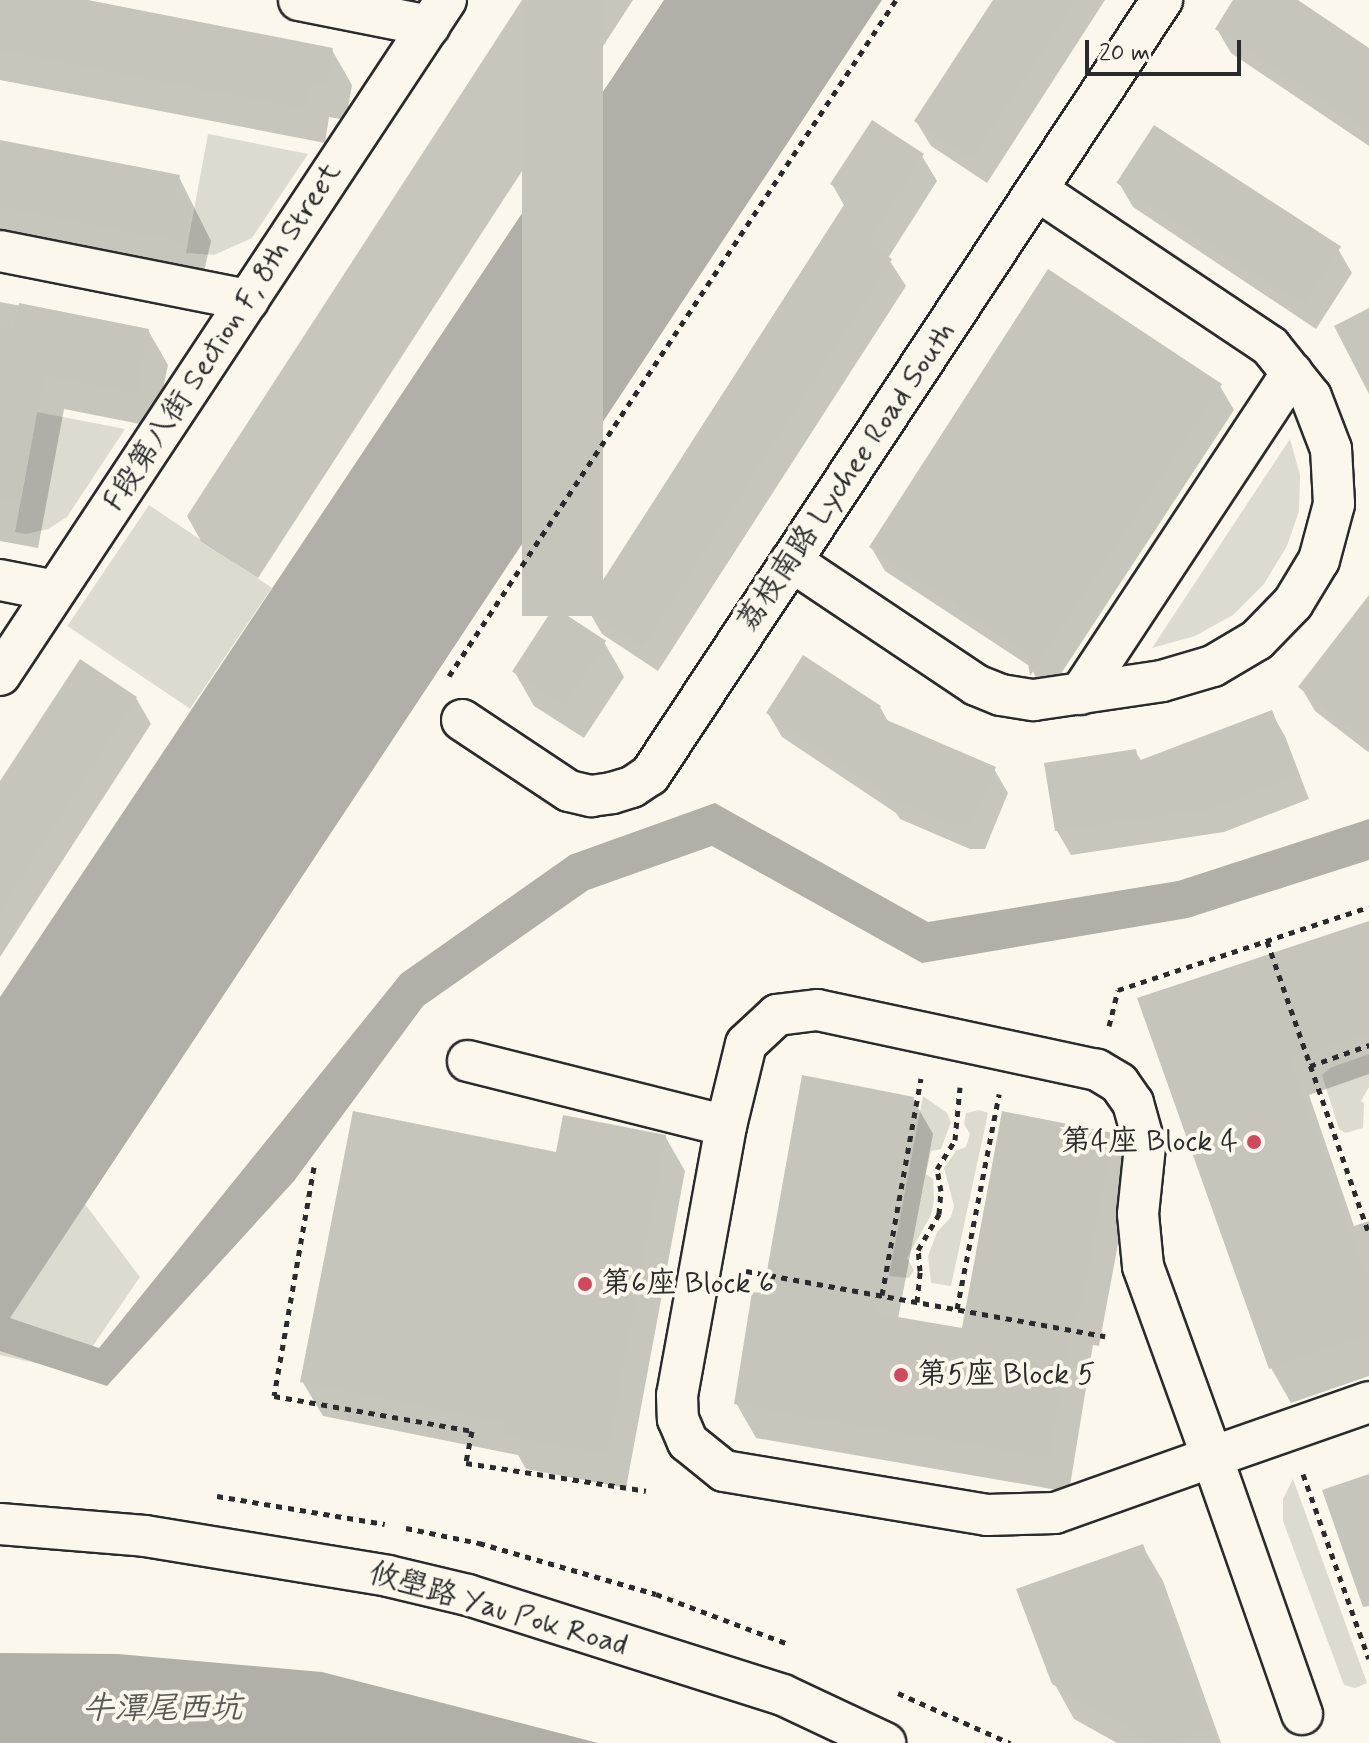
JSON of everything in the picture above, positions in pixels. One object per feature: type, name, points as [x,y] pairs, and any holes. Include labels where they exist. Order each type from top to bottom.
[{"type":"street","points":[[299,0],[438,13]]},
{"type":"street","name":"荔枝南路 Lychee Road South","points":[[462,720],[569,791],[591,796],[632,787],[650,775],[1162,0]]},
{"type":"street","name":"F段第八街 Section F, 8th Street","points":[[0,675],[438,13]]},
{"type":"street","points":[[791,561],[976,685],[1001,695],[1034,700],[1162,681],[1213,666],[1257,640],[1293,603],[1319,560],[1334,504],[1331,449],[1311,397],[1270,346],[1037,190]]},
{"type":"street","points":[[0,251],[248,300]]},
{"type":"street","points":[[1080,694],[1292,373]]},
{"type":"street","points":[[0,580],[55,591]]},
{"type":"street","points":[[1302,1714],[1212,1457],[1143,1266],[1138,1214],[1145,1146],[1133,1103],[1119,1083],[1097,1070],[817,1010],[777,1015],[746,1044],[726,1126],[677,1395],[678,1419],[688,1442],[706,1460],[724,1471],[987,1515],[1055,1513],[1212,1457],[1369,1402]]},
{"type":"street","points":[[468,1061],[726,1126]]},
{"type":"street","name":"攸壆路 Yau Pok Road","points":[[0,1524],[145,1536],[388,1576],[455,1592],[783,1695],[885,1743]]},
{"type":"path","points":[[462,720],[432,700],[896,0]]},
{"type":"path","points":[[1097,1070],[1118,990],[1369,907]]},
{"type":"path","points":[[1267,941],[1369,1234]]},
{"type":"path","points":[[882,1295],[929,1033]]},
{"type":"path","points":[[917,1302],[918,1250],[939,1214],[941,1191],[937,1169],[955,1140],[957,1105],[968,1042]]},
{"type":"path","points":[[1310,1066],[1369,1045]]},
{"type":"path","points":[[957,1309],[1008,1050]]},
{"type":"path","points":[[314,1167],[274,1396],[472,1431],[466,1463],[646,1491]]},
{"type":"path","points":[[1362,1213],[1369,1211]]},
{"type":"path","points":[[734,1269],[1105,1336]]},
{"type":"path","points":[[1301,1469],[1369,1659]]},
{"type":"shaded area","points":[[208,134],[308,154],[252,238],[214,255],[186,253]]},
{"type":"shaded area","points":[[37,412],[125,429],[67,517],[48,529],[26,534],[15,532]]},
{"type":"shaded area","points":[[1290,439],[1300,475],[1299,511],[1287,546],[1264,584],[1233,615],[1195,636],[1152,648]]},
{"type":"shaded area","points":[[149,505],[272,588],[190,709],[67,626]]},
{"type":"shaded area","points":[[1369,1054],[1369,1087],[1361,1101],[1364,1103],[1363,1128],[1345,1133],[1339,1129],[1322,1075],[1330,1068]]},
{"type":"shaded area","points":[[923,1096],[947,1113],[951,1122],[941,1149],[931,1151],[926,1174],[933,1179],[934,1200],[931,1215],[907,1258],[914,1270],[909,1278],[889,1276]]},
{"type":"shaded area","points":[[979,1110],[988,1113],[951,1286],[931,1283],[928,1256],[937,1232],[951,1217],[954,1206],[944,1168],[956,1151],[966,1147],[970,1134],[964,1124],[966,1113]]},
{"type":"shaded area","points":[[54,1163],[140,1277],[75,1372],[0,1355],[0,1215]]},
{"type":"shaded area","points":[[1293,1479],[1367,1683],[1355,1688],[1344,1685],[1283,1521],[1283,1499]]},
{"type":"water","points":[[664,0],[882,0],[10,1318],[99,1348],[401,974],[570,855],[715,803],[928,922],[1178,881],[1369,819],[1369,860],[1188,918],[922,963],[712,846],[588,890],[423,1006],[294,1181],[107,1386],[0,1351],[0,997]]},
{"type":"water","name":"牛潭尾西坑","points":[[0,1653],[118,1654],[322,1672],[598,1743],[0,1743]]},
{"type":"building","points":[[0,0],[88,0],[333,48],[326,86],[310,83],[305,109],[0,50]]},
{"type":"building","points":[[522,0],[603,0],[603,616],[522,616]]},
{"type":"building","points":[[993,0],[1076,0],[972,159],[914,121]]},
{"type":"building","points":[[1233,0],[1298,0],[1369,48],[1369,130],[1215,29]]},
{"type":"building","points":[[872,120],[924,154],[867,242],[892,259],[643,647],[585,608],[849,197],[830,184]]},
{"type":"building","points":[[1154,125],[1341,246],[1303,304],[1116,183]]},
{"type":"building","points":[[0,140],[180,175],[175,200],[192,204],[184,242],[0,207]]},
{"type":"building","points":[[1048,269],[1222,384],[1030,676],[1026,651],[869,547]]},
{"type":"building","points":[[19,303],[149,329],[136,393],[44,375],[21,500],[0,498],[0,326],[14,329]]},
{"type":"building","points":[[1369,595],[1369,741],[1298,687]]},
{"type":"building","points":[[554,607],[606,641],[564,705],[512,672]]},
{"type":"building","points":[[803,655],[881,706],[875,715],[996,767],[971,825],[955,825],[884,795],[885,792],[766,713]]},
{"type":"building","points":[[80,659],[137,697],[0,911],[0,781]]},
{"type":"building","points":[[1272,710],[1297,774],[1209,809],[1055,831],[1044,763],[1136,749],[1138,761]]},
{"type":"building","name":"第4座 Block 4","points":[[1369,921],[1369,1033],[1290,1060],[1369,1285],[1369,1334],[1269,1369],[1137,998]]},
{"type":"building","points":[[802,1075],[914,1097],[874,1313],[962,1328],[1002,1111],[1113,1133],[1080,1312],[1074,1311],[1049,1458],[734,1404],[752,1292],[763,1293]]},
{"type":"building","points":[[353,1111],[556,1152],[563,1115],[666,1135],[607,1454],[504,1435],[506,1422],[300,1382]]},
{"type":"building","points":[[1369,1474],[1369,1606],[1363,1607],[1322,1490]]},
{"type":"building","points":[[1143,1544],[1210,1729],[1169,1743],[1155,1743],[1052,1684],[1016,1589]]},
{"type":"place","name":"第4座 Block 4","points":[[1254,1142]]},
{"type":"place","name":"第6座 Block 6","points":[[585,1284]]},
{"type":"place","name":"第5座 Block 5","points":[[901,1375]]}]
